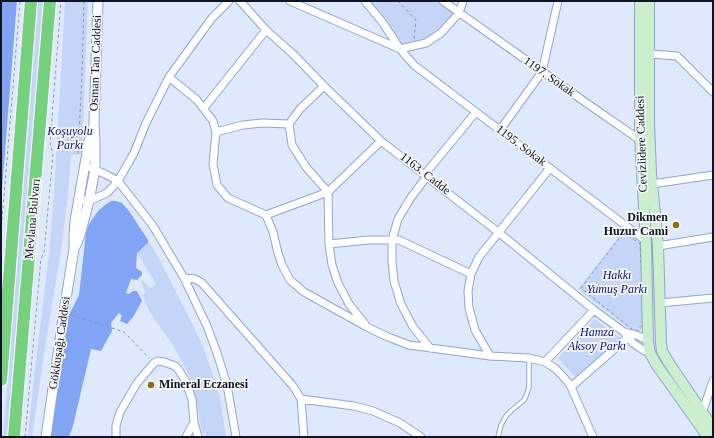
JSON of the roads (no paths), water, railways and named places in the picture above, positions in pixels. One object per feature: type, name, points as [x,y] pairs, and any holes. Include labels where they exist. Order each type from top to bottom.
[{"type":"highway","name":"Mevlana Bulvarı","points":[[1,380],[31,1]]},
{"type":"highway","name":"Mevlana Bulvarı","points":[[14,437],[50,1]]},
{"type":"main road","name":"Cevizlidere Caddesi","points":[[640,1],[640,140],[646,241],[648,340],[650,353],[656,364],[708,437]]},
{"type":"main road","name":"Cevizlidere Caddesi","points":[[649,1],[649,124],[652,184],[658,246],[661,343],[664,356],[713,428]]},
{"type":"main road","points":[[640,140],[650,146]]},
{"type":"main road","points":[[648,340],[661,343]]},
{"type":"main road","points":[[650,353],[664,356]]},
{"type":"street","name":"Osman Tan Caddesi","points":[[74,249],[80,235],[89,201],[95,169],[94,124],[98,1]]},
{"type":"street","points":[[78,199],[89,201],[107,193],[118,181],[134,153],[146,123],[170,77],[212,18],[228,1]]},
{"type":"street","name":"1163. Cadde","points":[[240,1],[266,30],[293,54],[324,86],[381,140],[626,334],[642,350],[650,353]]},
{"type":"street","points":[[290,1],[400,49],[426,43],[441,33],[459,13],[463,1]]},
{"type":"street","name":"1195. Sokak","points":[[365,1],[383,23],[400,49],[414,65],[646,241]]},
{"type":"street","name":"1197. Sokak","points":[[443,1],[640,140]]},
{"type":"street","points":[[500,130],[542,72],[558,1]]},
{"type":"street","points":[[204,108],[266,30]]},
{"type":"street","points":[[650,54],[677,56],[713,92]]},
{"type":"street","points":[[170,77],[197,100],[213,121],[216,132],[213,164],[217,185],[228,198],[266,215],[273,232],[282,265],[290,280],[304,292],[367,327],[409,345],[490,356],[529,358],[545,362],[561,374],[568,382],[593,437]]},
{"type":"street","points":[[324,86],[300,109],[289,124],[292,145],[306,167],[328,192],[329,244],[332,265],[338,283],[349,304],[367,327]]},
{"type":"street","points":[[430,348],[413,327],[401,304],[394,281],[392,240],[398,219],[410,198],[426,175],[476,112]]},
{"type":"street","points":[[216,132],[243,125],[262,123],[289,124]]},
{"type":"street","name":"Osman Tan Caddesi","points":[[74,249],[75,221],[78,199],[89,141],[94,124]]},
{"type":"street","points":[[266,215],[328,192],[381,140]]},
{"type":"street","points":[[85,167],[95,169],[118,181],[152,226],[184,278],[207,326],[219,358],[230,400],[236,437]]},
{"type":"street","points":[[490,356],[475,330],[469,308],[468,291],[471,274],[479,257],[550,168]]},
{"type":"street","points":[[652,184],[713,175]]},
{"type":"street","points":[[658,246],[713,237]]},
{"type":"street","points":[[329,244],[368,240],[399,240],[471,274]]},
{"type":"street","name":"Gökkuşağı Caddesi","points":[[46,437],[74,249]]},
{"type":"street","points":[[184,278],[195,279],[202,284],[290,382],[301,399],[304,437]]},
{"type":"street","points":[[660,302],[713,298]]},
{"type":"street","points":[[545,362],[594,310]]},
{"type":"street","points":[[571,387],[626,334]]},
{"type":"street","name":"1163. Cadde","points":[[626,334],[636,335],[648,340]]},
{"type":"street","points":[[116,437],[116,426],[120,412],[137,383],[154,362],[169,363],[178,369],[182,375],[192,399],[194,422],[198,437]]},
{"type":"street","points":[[702,413],[713,381]]},
{"type":"street","points":[[301,399],[354,406],[373,411],[400,423],[420,437]]},
{"type":"street","points":[[186,437],[194,422]]},
{"type":"lane","points":[[498,437],[499,429],[506,416],[524,400],[526,396],[529,388],[529,358]]},
{"type":"place","name":"Dikmen Huzur Cami","points":[[676,225]]},
{"type":"place","name":"Mineral Eczanesi","points":[[151,385]]},
{"type":"park label","name":"Koşuyolu Parkı","points":[[70,139]]},
{"type":"park label","name":"Hakkı Yumuş Parkı","points":[[617,283]]},
{"type":"park label","name":"Hamza Aksoy Parkı","points":[[597,340]]}]
